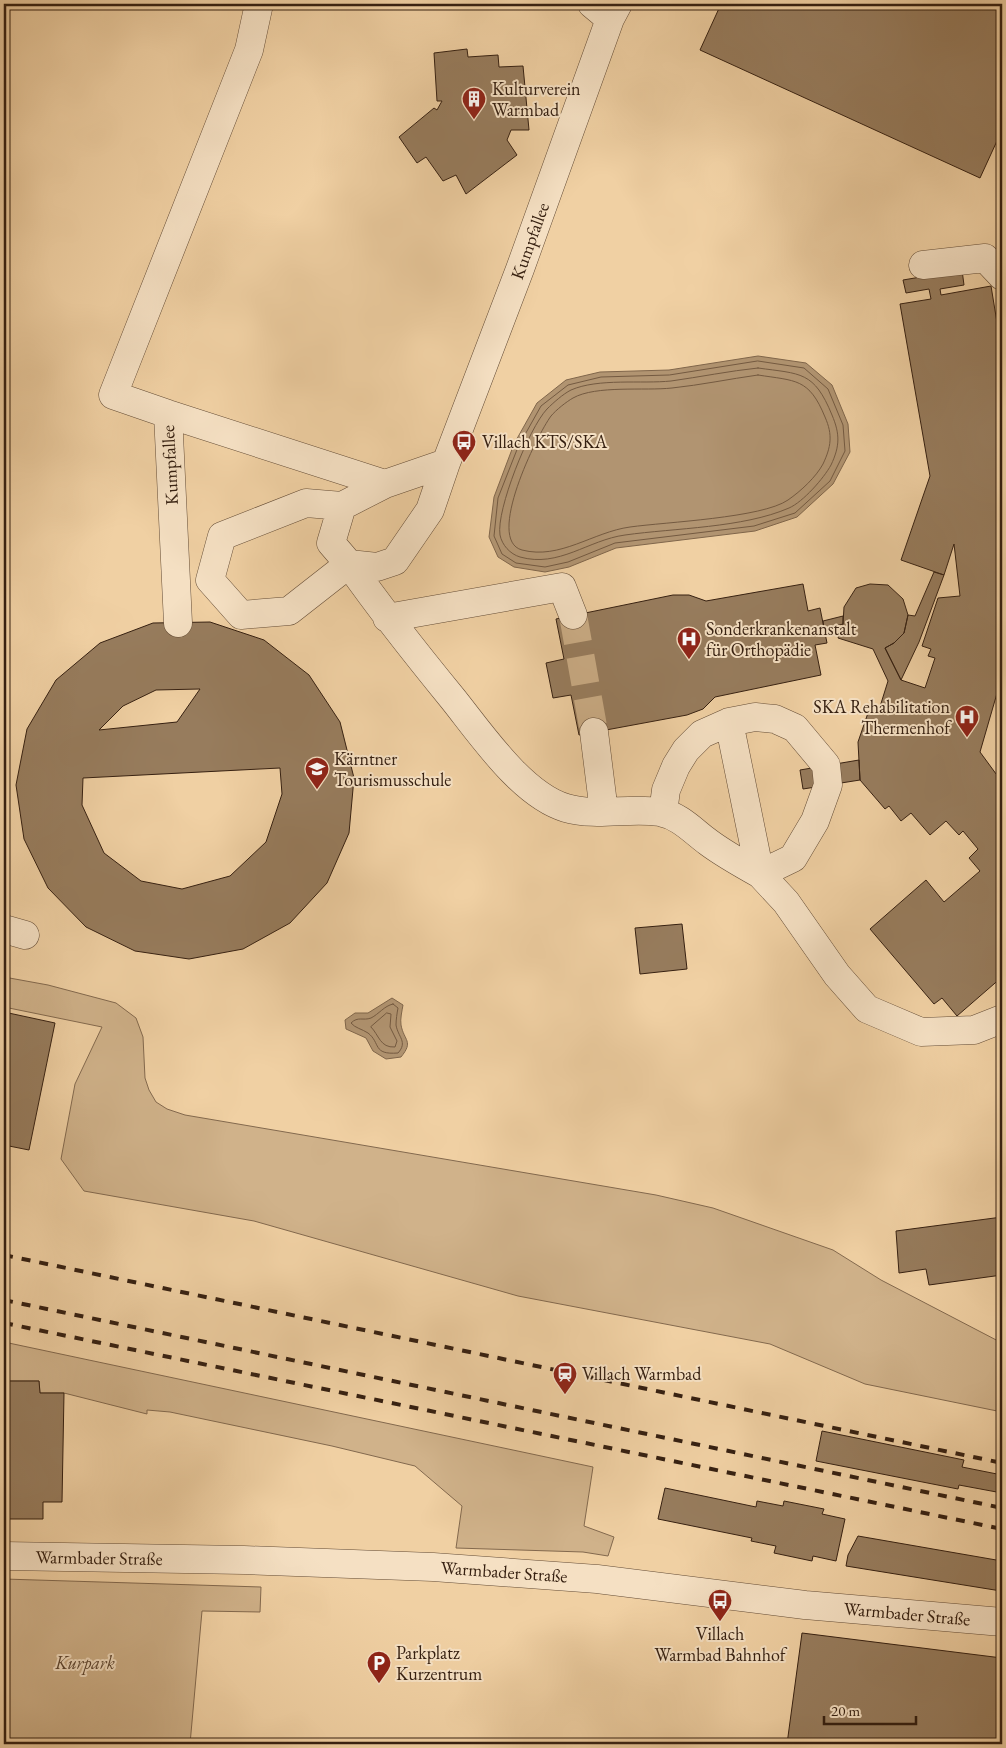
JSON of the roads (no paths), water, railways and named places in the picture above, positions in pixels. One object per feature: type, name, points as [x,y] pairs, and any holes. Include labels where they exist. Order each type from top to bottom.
[{"type":"street","points":[[168,414],[113,395],[249,50],[259,4]]},
{"type":"street","name":"Kumpfallee","points":[[349,564],[377,567],[395,560],[430,510],[520,269],[607,9]]},
{"type":"street","points":[[923,265],[985,258],[1002,276]]},
{"type":"street","name":"Kumpfallee","points":[[178,623],[168,414],[385,484]]},
{"type":"street","points":[[349,564],[289,611],[241,615],[210,580],[222,536],[306,503],[342,506],[385,484],[446,463]]},
{"type":"street","points":[[342,506],[331,543],[349,564],[387,618],[510,769],[536,792],[566,808],[604,812],[642,810],[663,813],[686,824],[707,841],[760,874],[786,902],[837,975],[866,1008],[921,1032],[974,1030],[1002,1018]]},
{"type":"street","points":[[387,618],[562,587],[572,615]]},
{"type":"street","points":[[663,813],[666,790],[686,750],[702,734],[729,722],[755,717],[774,720],[795,728],[826,765],[828,786],[815,821],[793,858],[760,874]]},
{"type":"street","points":[[729,722],[760,874]]},
{"type":"street","points":[[594,732],[604,812]]},
{"type":"street","name":"Warmbader Straße","points":[[4,1556],[244,1560],[432,1567],[596,1579],[805,1605],[1002,1622]]},
{"type":"water","points":[[758,356],[806,363],[832,385],[848,424],[850,452],[833,484],[797,517],[755,531],[616,548],[569,567],[545,572],[514,567],[498,557],[489,537],[494,497],[514,444],[537,403],[566,380],[600,372],[669,370]]},
{"type":"water","points":[[392,998],[403,1005],[401,1025],[408,1044],[401,1057],[386,1059],[373,1051],[366,1038],[346,1029],[345,1020],[355,1013],[368,1013]]},
{"type":"tunnel","points":[[573,615],[594,732]]},
{"type":"railway","points":[[4,1255],[1002,1463]]},
{"type":"railway","points":[[4,1300],[1002,1508]]},
{"type":"railway","points":[[4,1323],[1002,1529]]},
{"type":"place","name":"Kulturverein Warmbad","points":[[474,120]]},
{"type":"place","name":"Villach KTS/SKA","points":[[464,463]]},
{"type":"place","name":"Sonderkrankenanstalt für Orthopädie","points":[[689,660]]},
{"type":"place","name":"SKA Rehabilitation Thermenhof","points":[[967,738]]},
{"type":"place","name":"Kärntner Tourismusschule","points":[[317,790]]},
{"type":"place","name":"Villach Warmbad","points":[[565,1395]]},
{"type":"place","name":"Villach Warmbad Bahnhof","points":[[720,1622]]},
{"type":"place","name":"Parkplatz Kurzentrum","points":[[379,1684]]},
{"type":"park label","name":"Kurpark","points":[[85,1663]]}]
